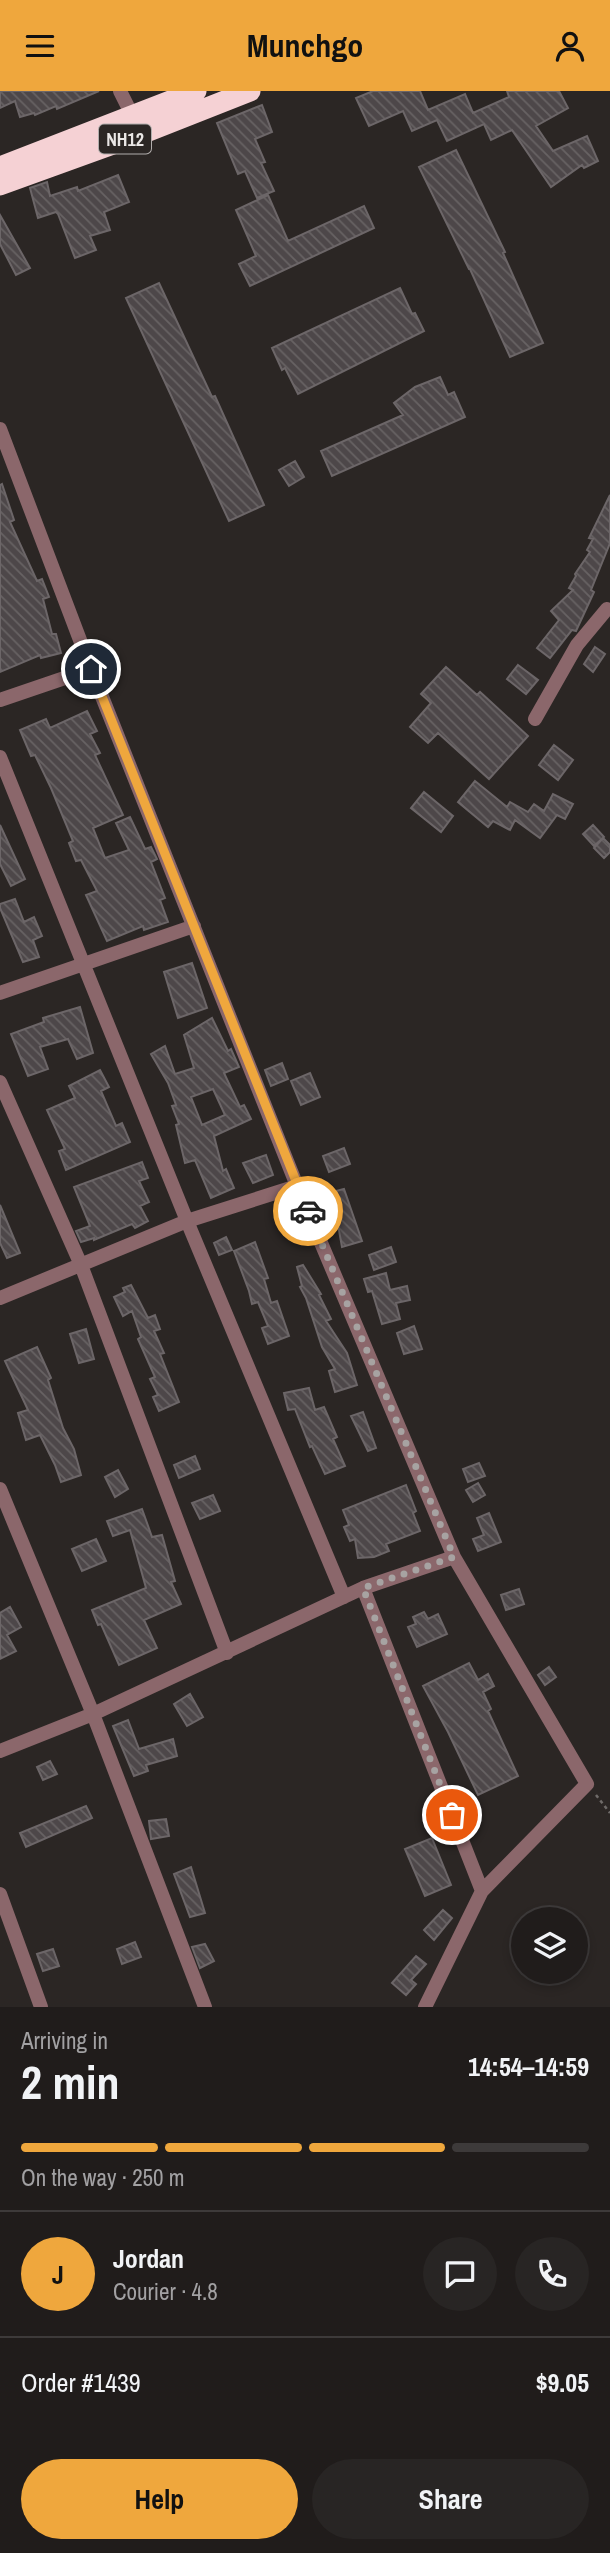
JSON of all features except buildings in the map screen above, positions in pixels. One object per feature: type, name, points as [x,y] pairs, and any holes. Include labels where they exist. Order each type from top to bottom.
[{"type":"highway","name":"NH12","points":[[0,167],[196,91]]},
{"type":"highway","name":"NH12","points":[[0,185],[250,91]]},
{"type":"street","points":[[120,91],[141,134]]},
{"type":"street","points":[[0,429],[91,669],[297,1186],[454,1557],[587,1784],[482,1891],[425,2007]]},
{"type":"street","points":[[535,719],[577,645],[609,606]]},
{"type":"street","points":[[0,700],[91,669]]},
{"type":"street","points":[[0,757],[187,1221],[344,1597]]},
{"type":"street","points":[[0,993],[194,926]]},
{"type":"street","points":[[0,1082],[81,1265],[227,1653]]},
{"type":"street","points":[[0,1299],[187,1221],[297,1186]]},
{"type":"street","points":[[0,1489],[93,1714],[205,2007]]},
{"type":"street","points":[[0,1752],[93,1714],[363,1588],[454,1557]]},
{"type":"street","points":[[363,1588],[482,1891]]},
{"type":"street","points":[[0,1894],[41,2007]]},
{"type":"path","points":[[587,1784],[610,1813]]},
{"type":"way so far","points":[[308,1211],[454,1557],[363,1588],[452,1815]]},
{"type":"route","points":[[91,669],[308,1211]]}]
